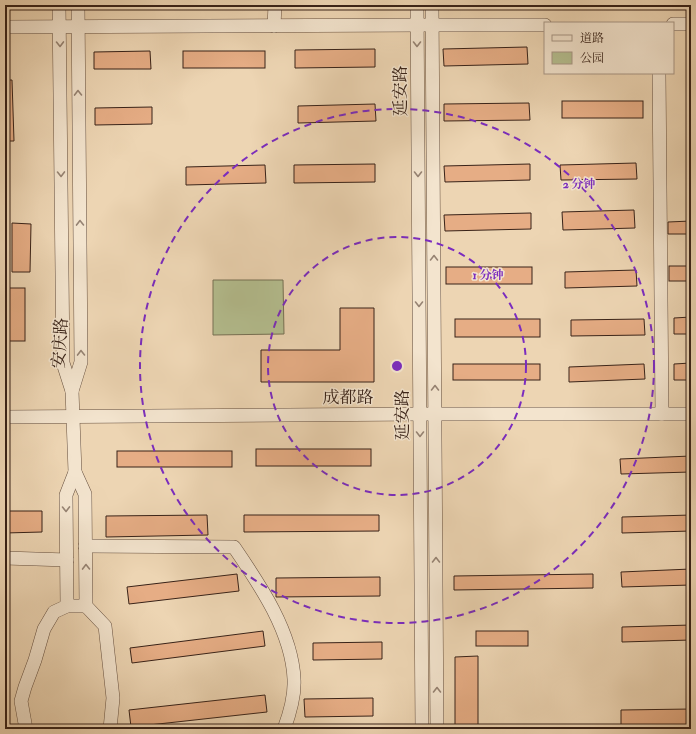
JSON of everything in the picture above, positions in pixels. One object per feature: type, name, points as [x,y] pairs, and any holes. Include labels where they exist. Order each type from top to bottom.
[{"type":"street","name":"安庆路","points":[[59,5],[63,363],[72,391]]},
{"type":"street","name":"安庆路","points":[[72,391],[81,362],[78,5]]},
{"type":"street","points":[[274,5],[274,26]]},
{"type":"street","name":"延安路","points":[[417,5],[427,25],[420,414],[422,729]]},
{"type":"street","name":"延安路","points":[[432,5],[437,729]]},
{"type":"street","points":[[674,24],[691,24]]},
{"type":"street","points":[[5,27],[544,25]]},
{"type":"street","points":[[659,74],[662,414]]},
{"type":"street","points":[[72,391],[75,472],[85,494],[86,606],[105,626],[113,698],[110,729]]},
{"type":"street","name":"成都路","points":[[5,417],[691,414]]},
{"type":"street","points":[[67,606],[66,495],[75,472]]},
{"type":"street","points":[[85,546],[234,547],[252,573],[277,618],[290,649],[294,679],[292,707],[284,729]]},
{"type":"street","points":[[5,558],[67,560]]},
{"type":"street","points":[[26,729],[21,701],[24,687],[35,660],[44,629],[54,612],[67,606],[86,606]]},
{"type":"green space","points":[[213,280],[283,280],[284,334],[213,335]]},
{"type":"building","points":[[527,47],[528,64],[444,66],[443,49]]},
{"type":"building","points":[[375,49],[375,67],[295,68],[295,50]]},
{"type":"building","points":[[150,51],[151,69],[94,69],[94,52]]},
{"type":"building","points":[[183,51],[265,51],[265,68],[183,68]]},
{"type":"building","points":[[5,80],[12,80],[14,141],[5,141]]},
{"type":"building","points":[[562,101],[643,101],[643,118],[562,118]]},
{"type":"building","points":[[529,103],[530,120],[444,121],[444,104]]},
{"type":"building","points":[[375,104],[376,121],[298,123],[298,106]]},
{"type":"building","points":[[152,107],[152,124],[95,125],[95,108]]},
{"type":"building","points":[[636,163],[637,179],[561,180],[560,165]]},
{"type":"building","points":[[375,164],[375,182],[294,183],[294,165]]},
{"type":"building","points":[[530,164],[530,180],[445,182],[444,166]]},
{"type":"building","points":[[265,165],[266,183],[186,185],[186,167]]},
{"type":"building","points":[[634,210],[635,228],[563,230],[562,212]]},
{"type":"building","points":[[531,213],[531,229],[445,231],[444,215]]},
{"type":"building","points":[[691,221],[691,234],[668,234],[668,222]]},
{"type":"building","points":[[12,223],[31,224],[30,272],[12,272]]},
{"type":"building","points":[[669,266],[691,266],[691,281],[669,281]]},
{"type":"building","points":[[446,267],[532,267],[532,284],[446,284]]},
{"type":"building","points":[[636,270],[637,286],[565,288],[565,272]]},
{"type":"building","points":[[9,288],[25,288],[25,341],[9,341]]},
{"type":"building","points":[[340,308],[374,308],[374,382],[261,382],[261,350],[340,350]]},
{"type":"building","points":[[691,317],[691,334],[674,334],[674,318]]},
{"type":"building","points":[[455,319],[540,319],[540,337],[455,337]]},
{"type":"building","points":[[644,319],[645,335],[571,336],[571,320]]},
{"type":"building","points":[[691,363],[691,380],[674,380],[674,364]]},
{"type":"building","points":[[453,364],[540,364],[540,380],[453,380]]},
{"type":"building","points":[[644,364],[645,379],[569,382],[569,367]]},
{"type":"building","points":[[256,449],[371,449],[371,466],[256,466]]},
{"type":"building","points":[[117,451],[232,451],[232,467],[117,467]]},
{"type":"building","points":[[691,456],[691,472],[621,474],[620,459]]},
{"type":"building","points":[[5,511],[42,511],[42,532],[5,533]]},
{"type":"building","points":[[207,515],[208,535],[106,537],[106,516]]},
{"type":"building","points":[[244,515],[379,515],[379,531],[244,532]]},
{"type":"building","points":[[691,515],[691,531],[622,533],[622,517]]},
{"type":"building","points":[[691,569],[691,585],[622,587],[621,572]]},
{"type":"building","points":[[237,574],[239,591],[129,604],[127,587]]},
{"type":"building","points":[[593,574],[593,588],[454,590],[454,576]]},
{"type":"building","points":[[380,577],[380,596],[276,597],[276,578]]},
{"type":"building","points":[[691,625],[691,640],[622,642],[622,627]]},
{"type":"building","points":[[263,631],[265,646],[132,663],[130,648]]},
{"type":"building","points":[[476,631],[528,631],[528,646],[476,646]]},
{"type":"building","points":[[382,642],[382,659],[313,660],[313,643]]},
{"type":"building","points":[[478,656],[478,729],[455,729],[455,657]]},
{"type":"building","points":[[265,695],[267,712],[131,727],[129,710]]},
{"type":"building","points":[[373,698],[373,716],[305,717],[304,699]]},
{"type":"building","points":[[691,709],[691,725],[621,726],[621,710]]}]
